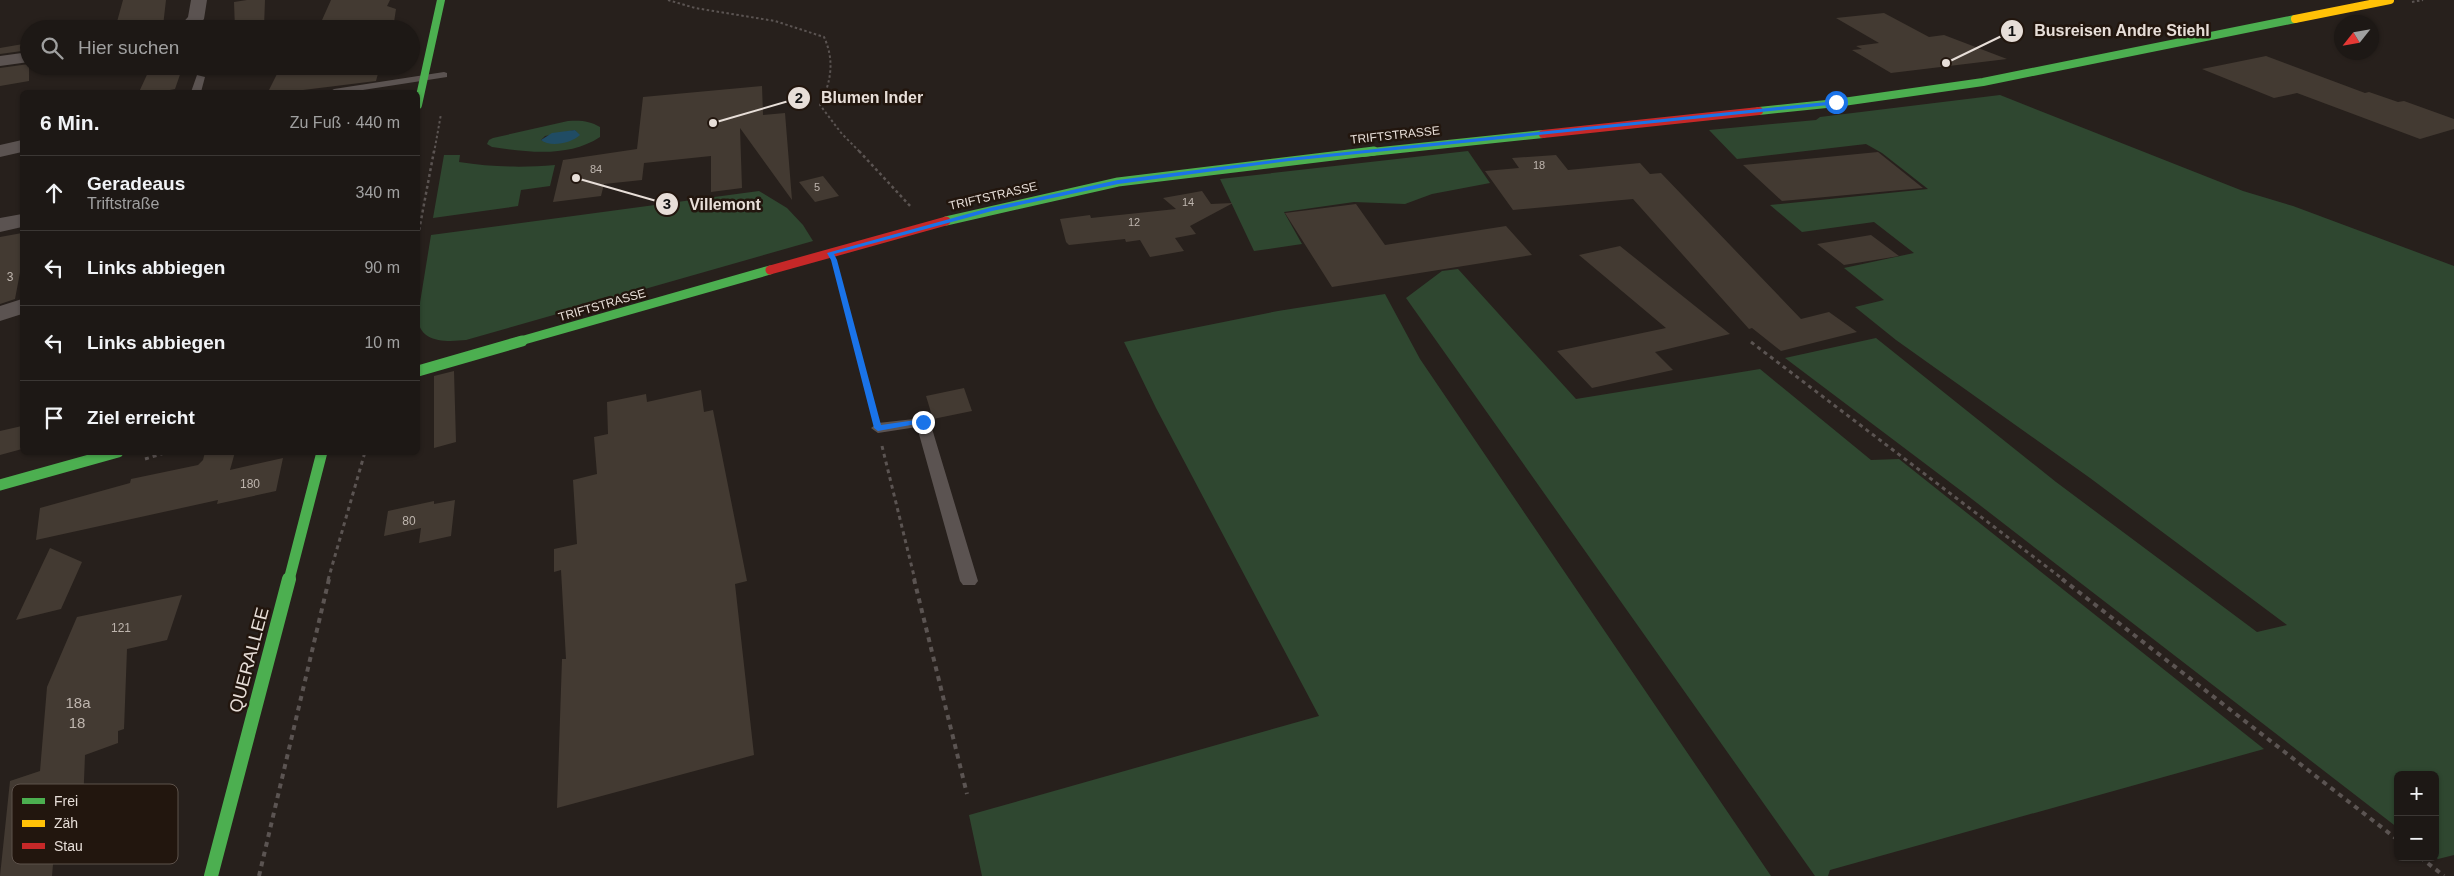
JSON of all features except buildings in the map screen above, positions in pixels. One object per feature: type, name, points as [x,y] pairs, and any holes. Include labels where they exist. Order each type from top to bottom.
[{"type":"street","points":[[195,20],[199,0]]},
{"type":"street","points":[[420,96],[441,0]]},
{"type":"street","name":"TRIFTSTRASSE","points":[[420,370],[927,226],[991,209],[1118,182],[1221,168],[1836,102],[1983,82],[2390,0]]},
{"type":"street","points":[[0,61],[20,58]]},
{"type":"street","points":[[0,151],[20,146]]},
{"type":"street","points":[[0,225],[20,221]]},
{"type":"street","points":[[0,314],[20,307]]},
{"type":"street","points":[[0,486],[108,455]]},
{"type":"street","name":"QUERALLEE","points":[[210,876],[321,455]]},
{"type":"lane","points":[[347,90],[444,75]]},
{"type":"lane","points":[[197,90],[200,77]]},
{"type":"lane","points":[[878,428],[923,422],[969,581]]},
{"type":"path","points":[[668,0],[695,8],[775,21],[824,37],[830,50],[830,85],[820,105],[822,110],[842,134],[884,176],[927,226]]},
{"type":"path","points":[[830,253],[834,260],[878,428],[966,794]]},
{"type":"path","points":[[1751,342],[2042,563],[2394,837]]},
{"type":"path","points":[[259,876],[324,595],[364,455]]},
{"type":"path","points":[[2425,861],[2444,876]]},
{"type":"green space","points":[[2000,95],[2243,191],[2293,206],[2454,266],[2454,855],[2439,859],[2439,771],[2394,771],[2394,825],[1968,496],[1785,358],[1876,338],[2056,482],[2257,632],[2287,625],[2090,478],[1896,340],[1855,307],[1884,300],[1844,268],[1914,253],[1874,222],[1802,232],[1770,205],[1928,189],[1882,153],[1866,144],[1737,159],[1709,130],[1816,120],[1820,117]]},
{"type":"green space","points":[[568,121],[585,121],[600,127],[600,137],[588,144],[561,151],[534,152],[492,147],[487,144],[493,138]],"holes":[[[575,130],[579,135],[561,142],[541,140],[545,136]]]},
{"type":"green space","points":[[1468,151],[1490,183],[1432,194],[1405,204],[1354,202],[1284,212],[1302,244],[1254,251],[1220,179]]},
{"type":"green space","points":[[444,155],[460,155],[459,162],[483,165],[519,167],[555,165],[550,186],[521,190],[518,206],[433,218]]},
{"type":"green space","points":[[759,191],[787,208],[803,225],[813,241],[466,340],[450,341],[427,336],[420,326],[420,303],[431,235]]},
{"type":"green space","points":[[1458,269],[1576,399],[1760,369],[1871,460],[1899,459],[2264,749],[1830,870],[1828,876],[1815,876],[1406,298],[1442,271]]},
{"type":"green space","points":[[1385,294],[1420,359],[1771,876],[982,876],[969,815],[1319,716],[1156,408],[1124,342],[1278,311]]},
{"type":"water","points":[[575,130],[580,135],[567,142],[550,144],[541,140],[552,133]]},
{"type":"traffic: fast","points":[[420,96],[441,0]]},
{"type":"traffic: fast","points":[[1759,111],[1836,103],[1983,82],[2295,19]]},
{"type":"traffic: fast","points":[[946,221],[1118,182],[1289,160],[1543,134]]},
{"type":"traffic: fast","points":[[420,370],[770,270]]},
{"type":"traffic: fast","points":[[0,485],[107,455]]},
{"type":"traffic: fast","points":[[211,876],[321,455]]},
{"type":"traffic: slow","points":[[2295,19],[2390,0]]},
{"type":"traffic: jam","points":[[1543,134],[1759,111]]},
{"type":"traffic: jam","points":[[770,270],[946,221]]},
{"type":"place","name":"Busreisen Andre Stiehl","points":[[1946,63]]},
{"type":"place","name":"Blumen Inder","points":[[713,123]]},
{"type":"place","name":"Villemont","points":[[576,178]]},
{"type":"route","points":[[923,422],[878,428],[834,260],[830,253],[991,209],[1118,182],[1249,164],[1836,102]]}]
